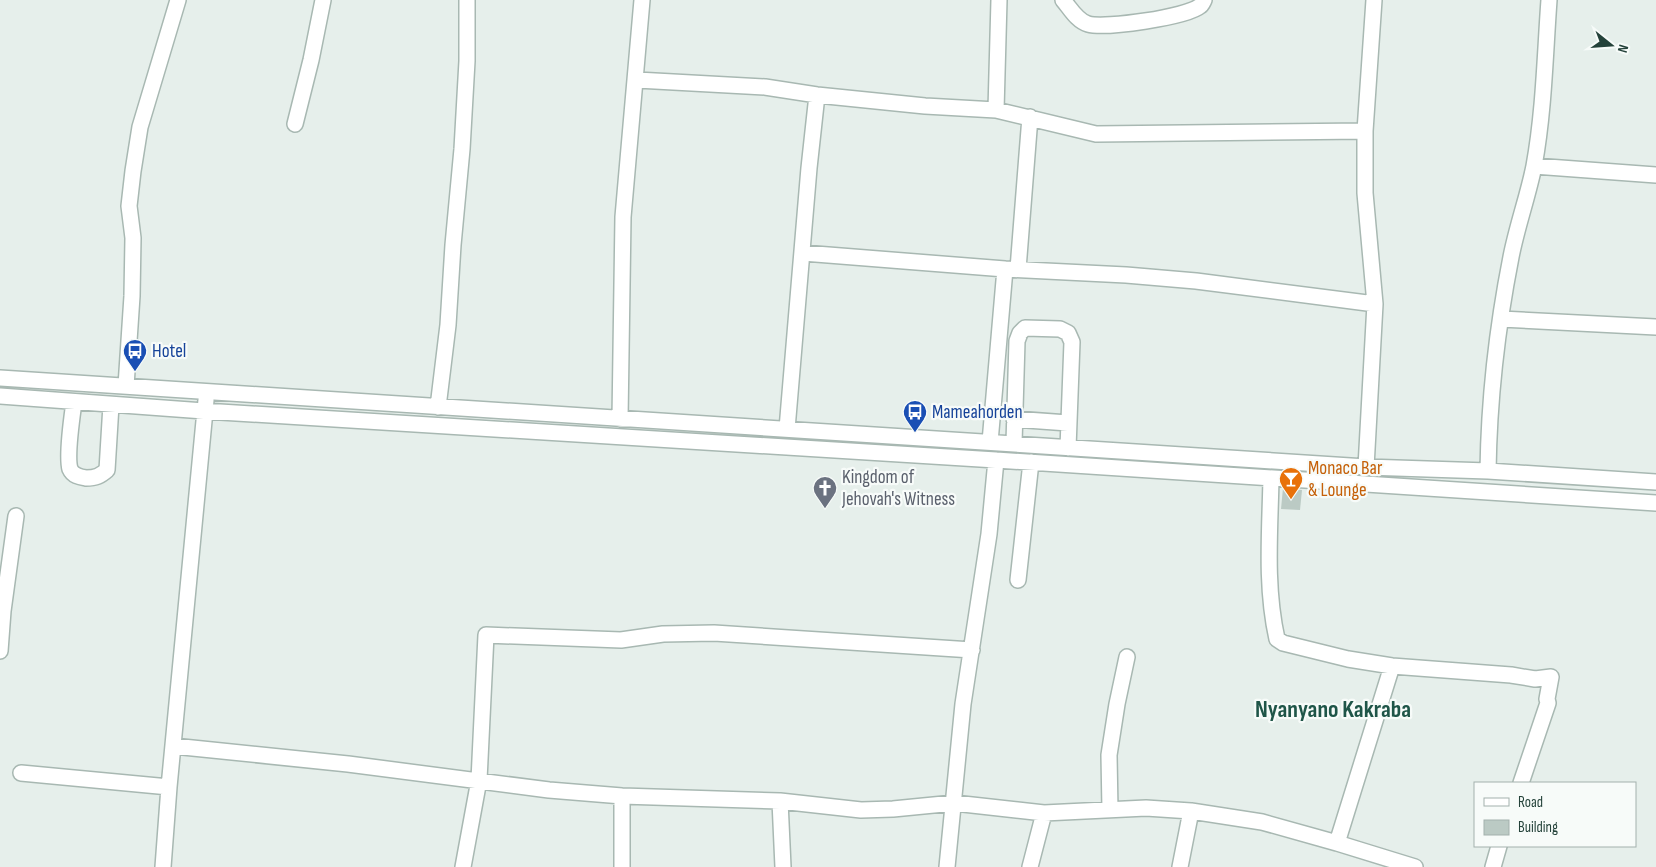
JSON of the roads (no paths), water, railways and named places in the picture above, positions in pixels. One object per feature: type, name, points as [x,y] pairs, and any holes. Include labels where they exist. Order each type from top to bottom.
[{"type":"street","points":[[126,386],[132,296],[133,238],[130,206],[133,171],[140,127],[178,0]]},
{"type":"street","points":[[295,124],[311,60],[323,0]]},
{"type":"street","points":[[438,407],[448,325],[462,149],[467,61],[467,0]]},
{"type":"street","points":[[620,419],[623,217],[642,0]]},
{"type":"street","points":[[996,110],[999,0]]},
{"type":"street","points":[[1063,0],[1079,19],[1088,24],[1111,25],[1150,20],[1185,12],[1200,6],[1204,0]]},
{"type":"street","points":[[1366,467],[1375,304],[1365,193],[1365,131],[1374,0]]},
{"type":"street","points":[[1488,471],[1488,440],[1493,378],[1501,319],[1511,256],[1534,166],[1542,93],[1548,0]]},
{"type":"street","points":[[636,80],[765,87],[817,95],[925,106],[996,110],[1096,134],[1365,131]]},
{"type":"street","points":[[787,429],[817,95]]},
{"type":"street","points":[[990,442],[1030,117]]},
{"type":"street","points":[[1534,166],[1656,175]]},
{"type":"street","points":[[803,254],[1196,281],[1375,304]]},
{"type":"street","points":[[1501,319],[1656,327]]},
{"type":"street","points":[[1014,443],[1018,341],[1020,332],[1026,328],[1060,329],[1068,333],[1072,342],[1068,448]]},
{"type":"street","points":[[0,378],[1366,467],[1488,471],[1656,482]]},
{"type":"street","points":[[163,867],[168,787],[207,391]]},
{"type":"street","points":[[0,396],[204,411],[1656,503]]},
{"type":"street","points":[[74,402],[69,459],[70,470],[77,476],[88,478],[99,477],[107,470],[112,405]]},
{"type":"street","points":[[1014,419],[1068,423]]},
{"type":"street","points":[[947,867],[963,704],[989,534],[996,460]]},
{"type":"street","points":[[1018,580],[1031,462]]},
{"type":"street","points":[[1271,478],[1269,564],[1271,600],[1277,639],[1348,659],[1392,666],[1511,675],[1535,679],[1551,677],[1547,698],[1548,704],[1521,782]]},
{"type":"street","points":[[0,651],[2,611],[16,516]]},
{"type":"street","points":[[463,867],[479,780],[486,635],[621,640],[663,634],[714,633],[972,650]]},
{"type":"street","points":[[1110,810],[1109,755],[1126,658]]},
{"type":"street","points":[[1337,843],[1392,666]]},
{"type":"street","points":[[173,746],[479,780],[549,790],[622,796],[780,801],[861,810],[954,803],[1044,813],[1146,808],[1191,810],[1262,822],[1415,867]]},
{"type":"street","points":[[21,774],[168,787]]},
{"type":"street","points":[[622,796],[622,867]]},
{"type":"street","points":[[780,801],[783,867]]},
{"type":"street","points":[[1180,867],[1191,810]]},
{"type":"street","points":[[1030,867],[1044,813]]},
{"type":"street","points":[[1493,867],[1499,847]]},
{"type":"place","name":"Hotel","points":[[135,372]]},
{"type":"place","name":"Mameahorden","points":[[915,433]]},
{"type":"place","name":"Monaco Bar & Lounge","points":[[1291,500]]},
{"type":"place","name":"Kingdom of Jehovah's Witness","points":[[825,509]]},
{"type":"district","name":"Nyanyano Kakraba","points":[[1333,709]]}]
